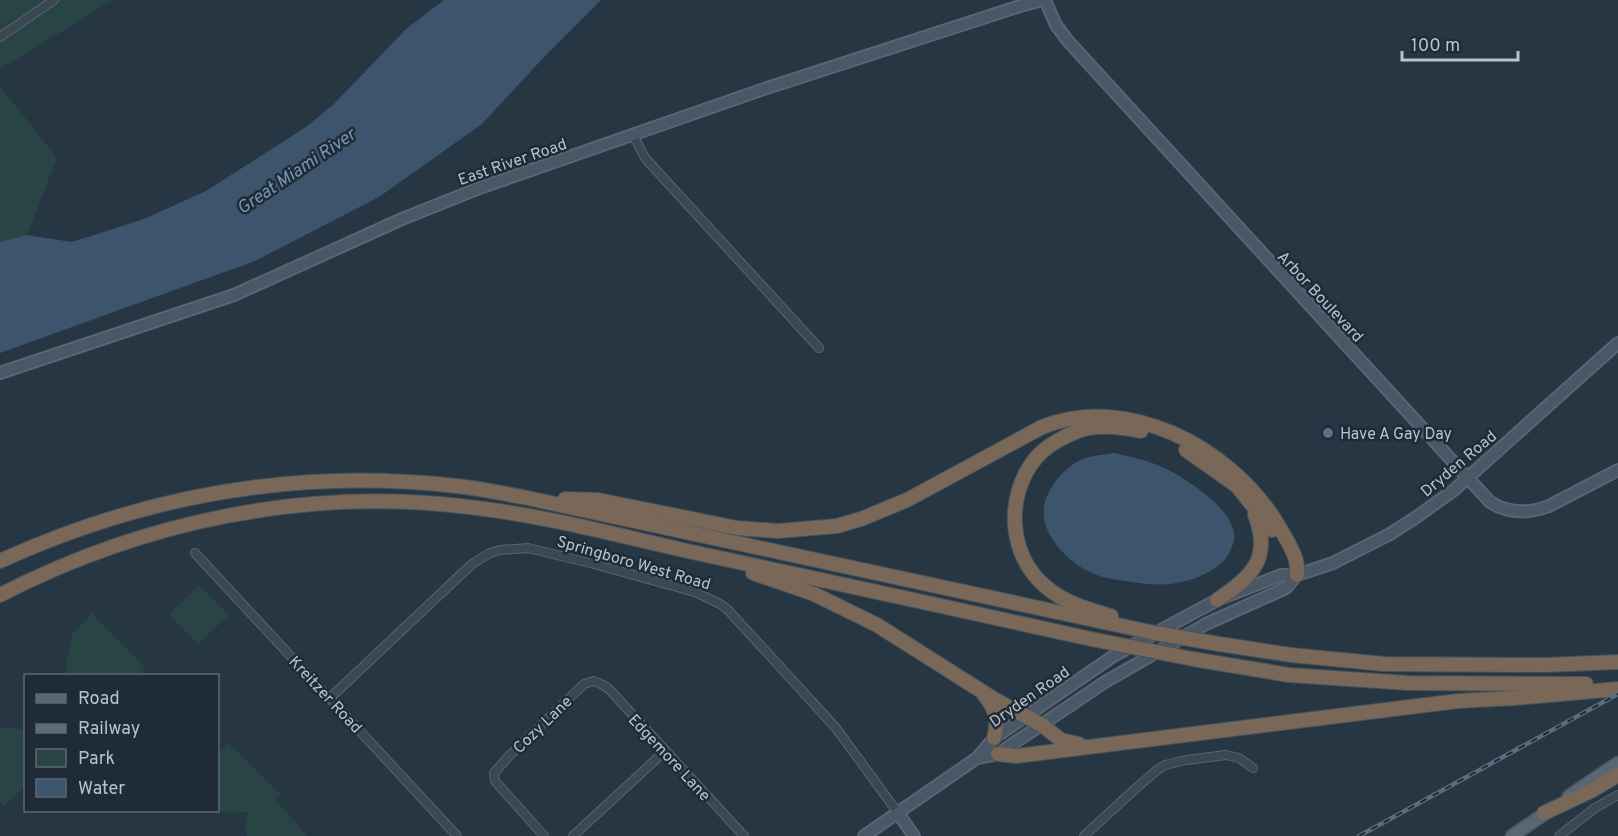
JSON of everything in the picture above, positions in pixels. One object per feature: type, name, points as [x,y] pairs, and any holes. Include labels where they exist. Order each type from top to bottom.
[{"type":"highway","points":[[523,497],[598,500],[736,528],[778,531],[837,526],[907,500],[1042,427],[1056,421],[1091,415],[1138,421],[1179,436],[1235,472],[1269,510],[1296,560],[1297,575]]},
{"type":"highway","points":[[1120,623],[1065,600],[1043,585],[1028,566],[1015,534],[1016,501],[1026,473],[1037,457],[1058,440],[1079,431],[1096,427],[1118,427],[1170,441],[1191,452],[1237,486],[1274,532],[1288,564],[1297,575]]},
{"type":"highway","points":[[0,561],[80,528],[198,495],[266,485],[372,480],[456,486],[523,497],[1120,623],[1155,633],[1291,655],[1384,664],[1545,665],[1618,662]]},
{"type":"highway","points":[[0,595],[82,557],[177,526],[252,510],[321,502],[380,500],[427,502],[566,524],[1091,639],[1289,675],[1408,683],[1618,683]]},
{"type":"highway","points":[[1217,600],[1243,581],[1258,561],[1262,544],[1261,530],[1250,502]]},
{"type":"highway","points":[[682,549],[814,594],[877,625],[1025,717],[1042,725],[1061,740],[1073,744],[1125,742]]},
{"type":"highway","points":[[974,686],[990,702],[996,712],[994,738]]},
{"type":"highway","points":[[998,754],[1016,756],[1458,701],[1618,688]]},
{"type":"highway","points":[[1544,813],[1593,790],[1618,775]]},
{"type":"main road","points":[[1512,836],[1618,763]]},
{"type":"street","points":[[0,37],[54,0]]},
{"type":"street","name":"East River Road","points":[[0,373],[234,295],[477,189],[761,90],[1044,0]]},
{"type":"street","name":"Arbor Boulevard","points":[[1044,0],[1056,25],[1068,41],[1490,502],[1511,511],[1538,511],[1618,470]]},
{"type":"street","points":[[633,135],[645,158],[819,348]]},
{"type":"street","name":"Dryden Road","points":[[864,836],[976,758],[994,738],[1115,655],[1217,600],[1281,575],[1297,575],[1333,563],[1390,534],[1454,490],[1618,343]]},
{"type":"street","name":"Springboro West Road","points":[[330,698],[472,564],[500,550],[528,548],[695,592],[727,609],[836,728],[914,836]]},
{"type":"street","name":"Kreitzer Road","points":[[195,553],[457,836]]},
{"type":"street","name":"Dryden Road","points":[[976,758],[998,754],[1105,682],[1196,630],[1286,588],[1297,575]]},
{"type":"street","name":"Edgemore Lane","points":[[594,681],[609,690],[744,836]]},
{"type":"street","name":"Cozy Lane","points":[[544,836],[495,781],[494,773],[508,756],[584,684],[594,681]]},
{"type":"street","points":[[573,836],[665,750]]},
{"type":"street","points":[[1084,836],[1148,777],[1165,765],[1226,755],[1239,758],[1253,768]]},
{"type":"street","points":[[1559,836],[1595,808],[1618,795]]},
{"type":"green space","points":[[0,0],[113,0],[0,69]]},
{"type":"green space","points":[[0,86],[57,158],[27,235],[0,242]]},
{"type":"green space","points":[[200,585],[229,615],[198,644],[169,614]]},
{"type":"green space","points":[[92,613],[146,669],[141,674],[68,674],[66,663],[73,633]]},
{"type":"green space","points":[[0,727],[24,730],[24,786],[4,806],[0,802]]},
{"type":"green space","points":[[228,742],[281,795],[275,800],[308,836],[247,836],[245,826],[249,812],[225,813],[219,810],[219,752]]},
{"type":"water","name":"Great Miami River","points":[[444,0],[601,0],[482,124],[379,197],[255,261],[0,353],[0,242],[27,235],[72,242],[144,219],[206,191],[306,127],[333,105],[406,29]]},
{"type":"water","points":[[1114,453],[1151,462],[1172,472],[1194,485],[1216,503],[1231,523],[1234,533],[1232,547],[1223,561],[1212,570],[1192,579],[1172,584],[1152,584],[1097,575],[1066,555],[1051,538],[1047,528],[1044,517],[1045,500],[1055,482],[1075,463],[1083,459]]},
{"type":"railway","points":[[1359,836],[1618,694]]},
{"type":"place","name":"Have A Gay Day","points":[[1328,433]]}]
